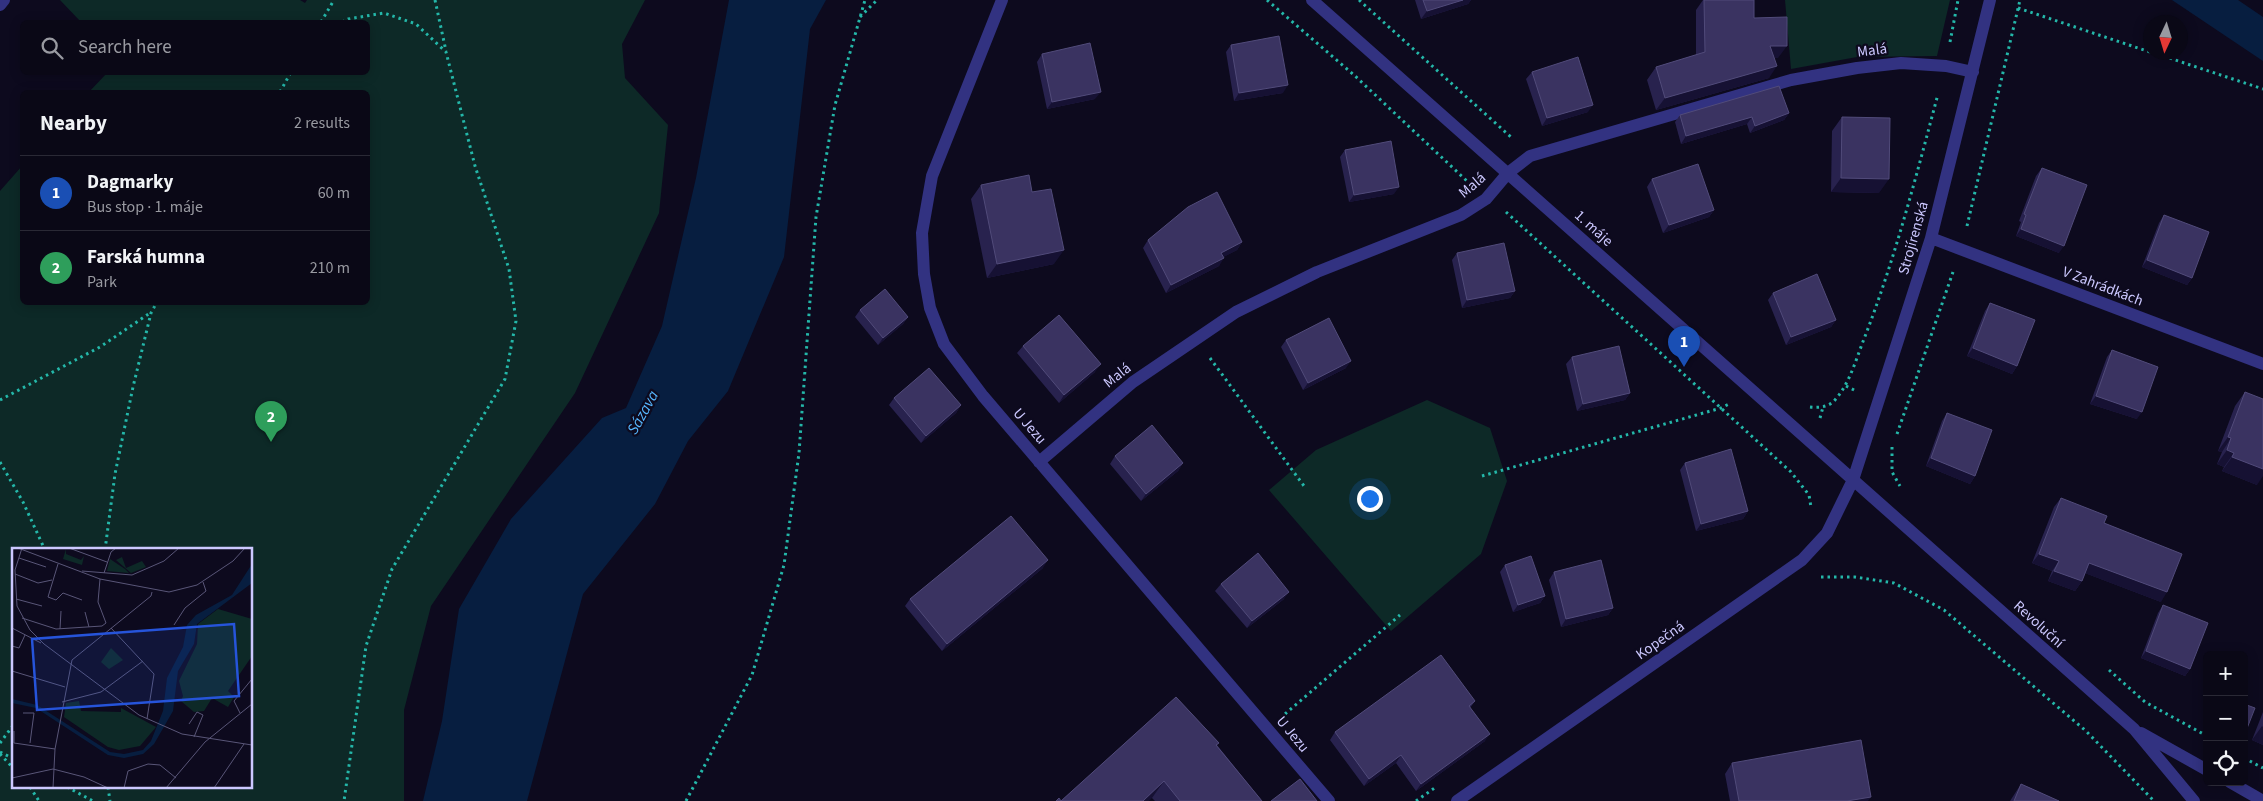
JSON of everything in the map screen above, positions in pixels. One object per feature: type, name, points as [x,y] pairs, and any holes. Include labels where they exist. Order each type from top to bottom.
[{"type":"street","points":[[0,4],[4,0]]},
{"type":"street","name":"U Jezu","points":[[1002,0],[932,176],[922,234],[924,274],[930,308],[944,344],[983,396],[1329,801]]},
{"type":"street","name":"1. máje","points":[[1312,0],[1853,480]]},
{"type":"street","name":"Strojírenská","points":[[1853,480],[1931,238],[1990,0]]},
{"type":"street","name":"Malá","points":[[1039,462],[1133,382],[1236,312],[1317,272],[1461,215],[1486,199],[1508,174],[1530,156],[1791,80],[1857,68],[1901,63],[1946,66],[1973,72]]},
{"type":"street","name":"V Zahrádkách","points":[[1931,238],[2263,364]]},
{"type":"street","name":"Revoluční","points":[[1853,480],[2134,730],[2194,801]]},
{"type":"street","name":"Kopečná","points":[[1457,801],[1802,560],[1827,534],[1853,480]]},
{"type":"street","points":[[2134,730],[2203,768]]},
{"type":"street","points":[[2237,786],[2263,801]]},
{"type":"path","points":[[322,20],[334,0]]},
{"type":"path","points":[[344,801],[366,646],[392,569],[505,379],[516,321],[509,268],[475,166],[435,0]]},
{"type":"path","points":[[686,801],[752,675],[784,564],[799,453],[816,217],[835,105],[865,0]]},
{"type":"path","points":[[860,18],[877,0]]},
{"type":"path","points":[[1267,0],[1354,76],[1486,199],[1510,215],[1791,472],[1809,495],[1811,506],[1809,515]]},
{"type":"path","points":[[1359,0],[1530,156]]},
{"type":"path","points":[[1824,407],[1834,402],[1846,386],[1902,232],[1946,66],[1958,0]]},
{"type":"path","points":[[1907,493],[1900,486],[1892,472],[1892,448],[1960,249],[2020,0]]},
{"type":"path","points":[[2018,8],[2143,49]]},
{"type":"path","points":[[346,20],[384,13],[416,24],[446,52]]},
{"type":"path","points":[[2175,60],[2263,90]]},
{"type":"path","points":[[281,90],[289,75]]},
{"type":"path","points":[[105,548],[115,474],[132,388],[151,313],[155,305]]},
{"type":"path","points":[[0,400],[100,347],[151,313]]},
{"type":"path","points":[[1196,339],[1304,486]]},
{"type":"path","points":[[1482,476],[1721,408],[1754,392]]},
{"type":"path","points":[[0,462],[23,502],[44,548]]},
{"type":"path","points":[[1820,577],[1855,577],[1894,583],[1944,610],[2086,731],[2154,801]]},
{"type":"path","points":[[1268,729],[1400,615]]},
{"type":"path","points":[[2102,665],[2145,702],[2203,734]]},
{"type":"path","points":[[0,743],[12,727]]},
{"type":"path","points":[[0,753],[12,758]]},
{"type":"path","points":[[0,753],[12,767]]},
{"type":"path","points":[[2248,760],[2263,768]]},
{"type":"path","points":[[31,788],[39,801]]},
{"type":"path","points":[[69,788],[93,801]]},
{"type":"path","points":[[108,788],[110,801]]},
{"type":"green space","points":[[60,0],[300,0],[305,3],[307,0],[645,0],[622,44],[625,78],[668,125],[659,213],[575,393],[431,606],[404,710],[404,801],[0,801],[0,191],[20,168],[20,305],[370,305],[370,90],[91,90],[105,75],[370,75],[370,20],[79,20]]},
{"type":"green space","points":[[1785,0],[1950,0],[1937,56],[1857,57],[1791,69]]},
{"type":"green space","points":[[1427,400],[1490,428],[1507,481],[1481,554],[1391,631],[1269,490],[1316,450]]},
{"type":"water","name":"Sázava","points":[[729,0],[826,0],[810,29],[784,257],[728,391],[688,441],[655,504],[583,594],[527,801],[423,801],[442,721],[459,609],[511,519],[602,418],[626,408],[662,326],[696,178]]},
{"type":"water","points":[[2172,0],[2238,0],[2263,17],[2263,61]]},
{"type":"building","points":[[1423,0],[1463,0],[1427,11]]},
{"type":"building","points":[[1704,0],[1754,0],[1754,18],[1787,17],[1787,46],[1770,46],[1777,66],[1665,98],[1656,67],[1705,52]]},
{"type":"building","points":[[1279,36],[1288,85],[1239,93],[1231,45]]},
{"type":"building","points":[[1090,43],[1101,92],[1052,102],[1042,54]]},
{"type":"building","points":[[1578,57],[1593,105],[1547,118],[1532,72]]},
{"type":"building","points":[[1779,86],[1789,113],[1755,126],[1752,117],[1686,136],[1680,115]]},
{"type":"building","points":[[1842,117],[1890,118],[1889,179],[1841,178]]},
{"type":"building","points":[[1391,141],[1399,187],[1354,195],[1345,150]]},
{"type":"building","points":[[1698,164],[1714,210],[1669,225],[1652,179]]},
{"type":"building","points":[[2042,168],[2087,185],[2064,246],[2021,229],[2026,215],[2024,214]]},
{"type":"building","points":[[1029,175],[1032,192],[1051,189],[1064,250],[997,264],[981,185]]},
{"type":"building","points":[[1217,192],[1242,242],[1221,253],[1224,258],[1171,285],[1148,240],[1188,207]]},
{"type":"building","points":[[2164,215],[2209,232],[2192,278],[2147,260]]},
{"type":"building","points":[[1504,243],[1515,291],[1467,300],[1457,253]]},
{"type":"building","points":[[1817,274],[1836,320],[1791,337],[1773,293]]},
{"type":"building","points":[[885,289],[908,317],[883,338],[860,310]]},
{"type":"building","points":[[1990,303],[2035,320],[2017,366],[1973,348]]},
{"type":"building","points":[[1059,315],[1101,364],[1064,395],[1023,346]]},
{"type":"building","points":[[1329,318],[1351,361],[1308,383],[1286,340]]},
{"type":"building","points":[[1619,346],[1630,393],[1583,404],[1572,357]]},
{"type":"building","points":[[2112,350],[2158,367],[2142,412],[2096,396]]},
{"type":"building","points":[[929,368],[961,405],[926,436],[894,398]]},
{"type":"building","points":[[2245,392],[2263,399],[2263,469],[2232,457],[2234,453],[2227,450],[2231,438],[2228,437]]},
{"type":"building","points":[[1947,413],[1992,430],[1975,476],[1931,458]]},
{"type":"building","points":[[1152,425],[1183,463],[1146,494],[1115,456]]},
{"type":"building","points":[[1731,449],[1748,511],[1701,524],[1685,463]]},
{"type":"building","points":[[2061,498],[2107,516],[2104,523],[2182,554],[2167,592],[2089,563],[2082,581],[2054,571],[2059,561],[2039,554]]},
{"type":"building","points":[[1011,516],[1048,560],[947,644],[910,599]]},
{"type":"building","points":[[1258,553],[1289,592],[1252,621],[1221,584]]},
{"type":"building","points":[[1531,556],[1545,596],[1518,605],[1505,565]]},
{"type":"building","points":[[1601,560],[1613,608],[1566,619],[1554,572]]},
{"type":"building","points":[[2163,605],[2208,623],[2190,669],[2146,651]]},
{"type":"building","points":[[1441,655],[1475,701],[1469,706],[1490,734],[1421,784],[1401,755],[1369,779],[1335,732]]},
{"type":"building","points":[[1176,697],[1219,743],[1216,745],[1262,801],[1180,801],[1164,781],[1143,801],[1061,801]]},
{"type":"building","points":[[2248,705],[2255,708],[2248,726]]},
{"type":"building","points":[[1861,740],[1871,797],[1847,801],[1739,801],[1732,763]]},
{"type":"building","points":[[1300,779],[1317,801],[1271,801]]},
{"type":"building","points":[[2021,784],[2059,801],[2014,801]]},
{"type":"place","name":"Dagmarky","points":[[1684,367]]},
{"type":"place","name":"Farská humna","points":[[271,442]]}]
